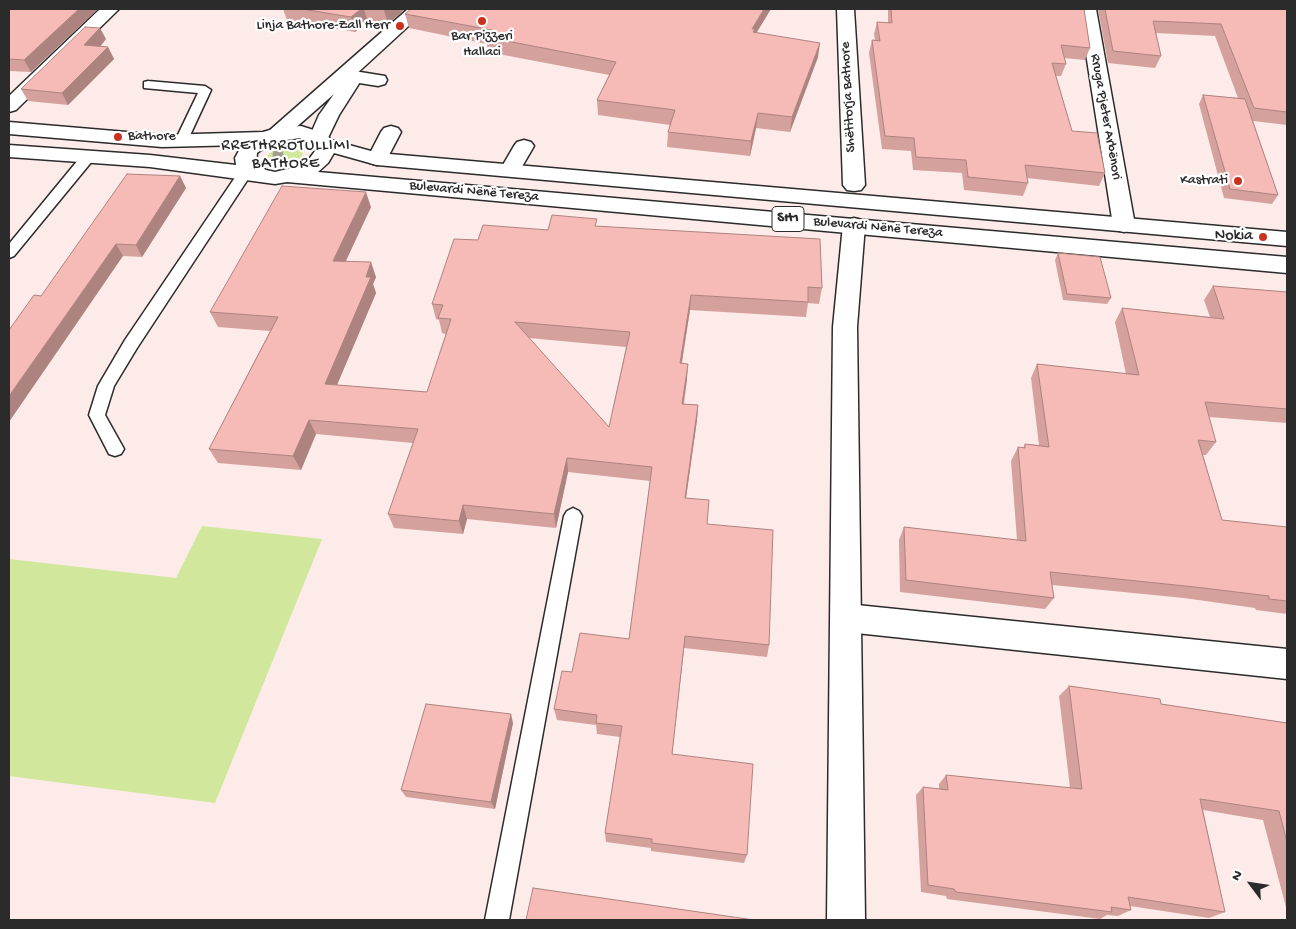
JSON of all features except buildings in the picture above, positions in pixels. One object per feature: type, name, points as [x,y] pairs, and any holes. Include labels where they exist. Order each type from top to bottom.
[{"type":"main road","points":[[9,106],[110,9]]},
{"type":"main road","points":[[254,175],[246,166],[245,158],[248,150],[271,136],[366,57],[416,9]]},
{"type":"main road","name":"Shëtitorja Bathore","points":[[845,9],[854,204],[845,327],[847,618],[846,920]]},
{"type":"main road","name":"Rruga Pjeter Arbënori","points":[[1087,9],[1124,225]]},
{"type":"main road","points":[[322,141],[330,114],[366,57]]},
{"type":"main road","points":[[354,78],[378,80]]},
{"type":"main road","name":"Bulevardi Nënë Tereza","points":[[9,128],[181,141],[271,136],[301,132],[377,159],[510,170],[854,204],[1287,239]]},
{"type":"main road","points":[[377,159],[391,132]]},
{"type":"main road","name":"Bulevardi Nënë Tereza","points":[[289,176],[314,166],[322,159],[325,150],[322,141]]},
{"type":"main road","points":[[510,170],[524,146]]},
{"type":"main road","name":"Bulevardi Nënë Tereza","points":[[9,150],[150,161],[254,175],[854,204],[1287,265]]},
{"type":"main road","points":[[847,618],[1287,664]]},
{"type":"lane","points":[[148,85],[205,90],[181,141]]},
{"type":"lane","points":[[9,253],[88,157]]},
{"type":"lane","points":[[115,449],[97,415],[106,386],[131,344],[254,175]]},
{"type":"lane","points":[[497,920],[573,516]]},
{"type":"green space","points":[[292,145],[303,151],[302,158],[298,161],[281,166],[268,161],[268,155],[275,148]]},
{"type":"green space","points":[[202,526],[322,539],[215,803],[9,776],[9,559],[176,578]]},
{"type":"place","name":"Bar Pizzeri Hallaci","points":[[482,21]]},
{"type":"place","name":"Linja Bathore-Zall Herr","points":[[400,26]]},
{"type":"place","name":"Bathore","points":[[118,137]]},
{"type":"place","name":"Kastrati","points":[[1238,181]]},
{"type":"place","name":"Nokia","points":[[1263,237]]},
{"type":"district","name":"RRETHRROTULLIMI BATHORE","points":[[286,156]]}]
